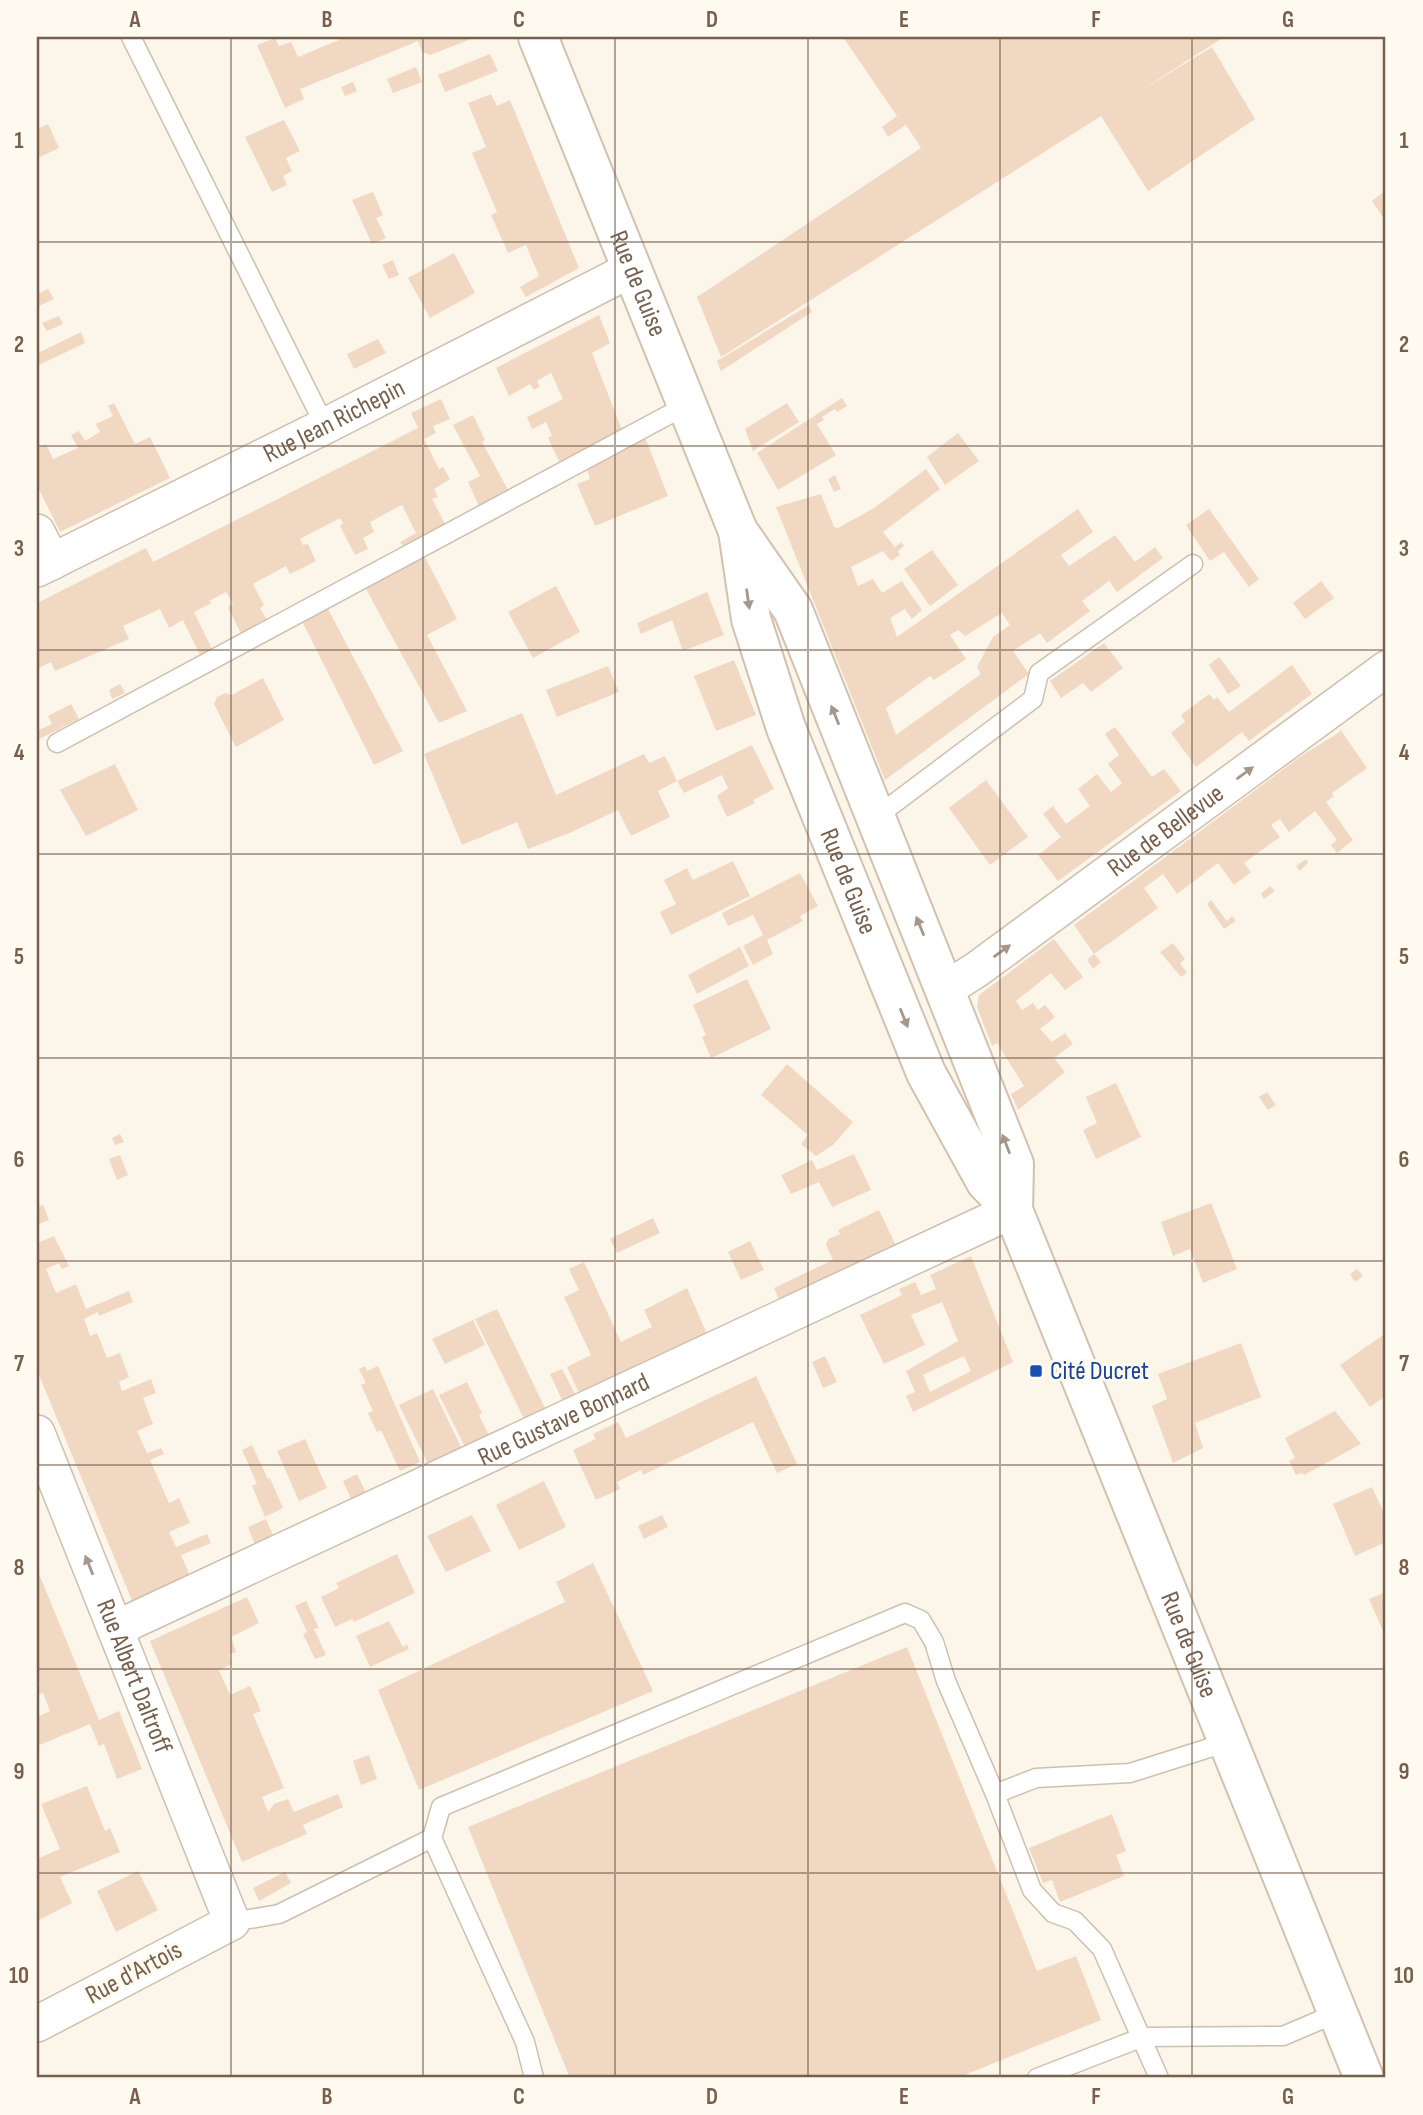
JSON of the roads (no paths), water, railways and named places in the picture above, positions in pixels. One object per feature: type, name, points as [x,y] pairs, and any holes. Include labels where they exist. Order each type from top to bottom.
[{"type":"main road","name":"Rue de Guise","points":[[538,37],[738,531],[793,610],[1014,1164],[1013,1210]]},
{"type":"main road","name":"Rue de Guise","points":[[738,531],[751,619],[786,728],[926,1073],[986,1182],[1013,1210],[1364,2078]]},
{"type":"main road","points":[[786,728],[810,733],[903,967],[927,982],[946,989]]},
{"type":"street","name":"Rue Jean Richepin","points":[[42,554],[325,426],[632,269]]},
{"type":"street","name":"Rue de Bellevue","points":[[946,989],[976,970],[1386,669]]},
{"type":"street","name":"Rue Gustave Bonnard","points":[[115,1629],[1013,1210]]},
{"type":"street","name":"Rue Albert Daltroff","points":[[37,1433],[232,1922]]},
{"type":"street","name":"Rue d'Artois","points":[[37,2024],[232,1922]]},
{"type":"lane","points":[[131,37],[325,426]]},
{"type":"lane","points":[[57,743],[687,405]]},
{"type":"lane","points":[[876,817],[1033,699],[1039,673],[1193,564]]},
{"type":"lane","points":[[534,2078],[525,2042],[432,1838],[441,1807],[905,1613],[920,1620],[934,1642],[946,1681],[995,1794],[1032,1890],[1052,1913],[1075,1921],[1102,1949],[1159,2078]]},
{"type":"lane","points":[[995,1794],[1036,1778],[1130,1773],[1228,1742]]},
{"type":"lane","points":[[232,1922],[279,1914],[432,1838]]},
{"type":"lane","points":[[1037,2078],[1143,2037],[1283,2036],[1338,2013]]},
{"type":"place","name":"Cité Ducret","points":[[1036,1371]]}]
